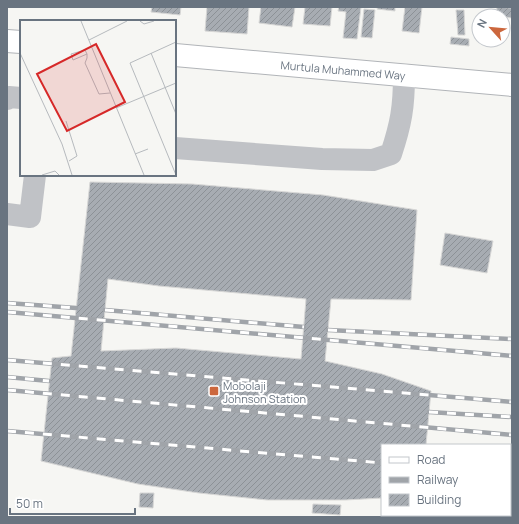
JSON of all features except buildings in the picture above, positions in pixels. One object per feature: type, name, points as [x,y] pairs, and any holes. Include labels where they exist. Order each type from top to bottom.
[{"type":"main road","points":[[7,41],[20,42]]},
{"type":"main road","name":"Murtula Muhammed Way","points":[[176,55],[512,85]]},
{"type":"lane","points":[[176,148],[322,159],[373,160],[391,154],[401,125],[404,102],[404,75]]},
{"type":"lane","points":[[7,99],[9,97],[20,98]]},
{"type":"lane","points":[[7,214],[30,217],[35,176]]},
{"type":"railway","points":[[7,303],[76,308]]},
{"type":"railway","points":[[105,310],[304,327]]},
{"type":"railway","points":[[7,312],[512,356]]},
{"type":"railway","points":[[328,330],[512,339]]},
{"type":"railway","points":[[7,360],[512,402]]},
{"type":"railway","points":[[7,377],[49,381]]},
{"type":"railway","points":[[7,390],[512,435]]},
{"type":"railway","points":[[429,412],[512,417]]},
{"type":"railway","points":[[7,431],[381,463]]},
{"type":"place","name":"Mobolaji Johnson Station","points":[[214,391]]}]
